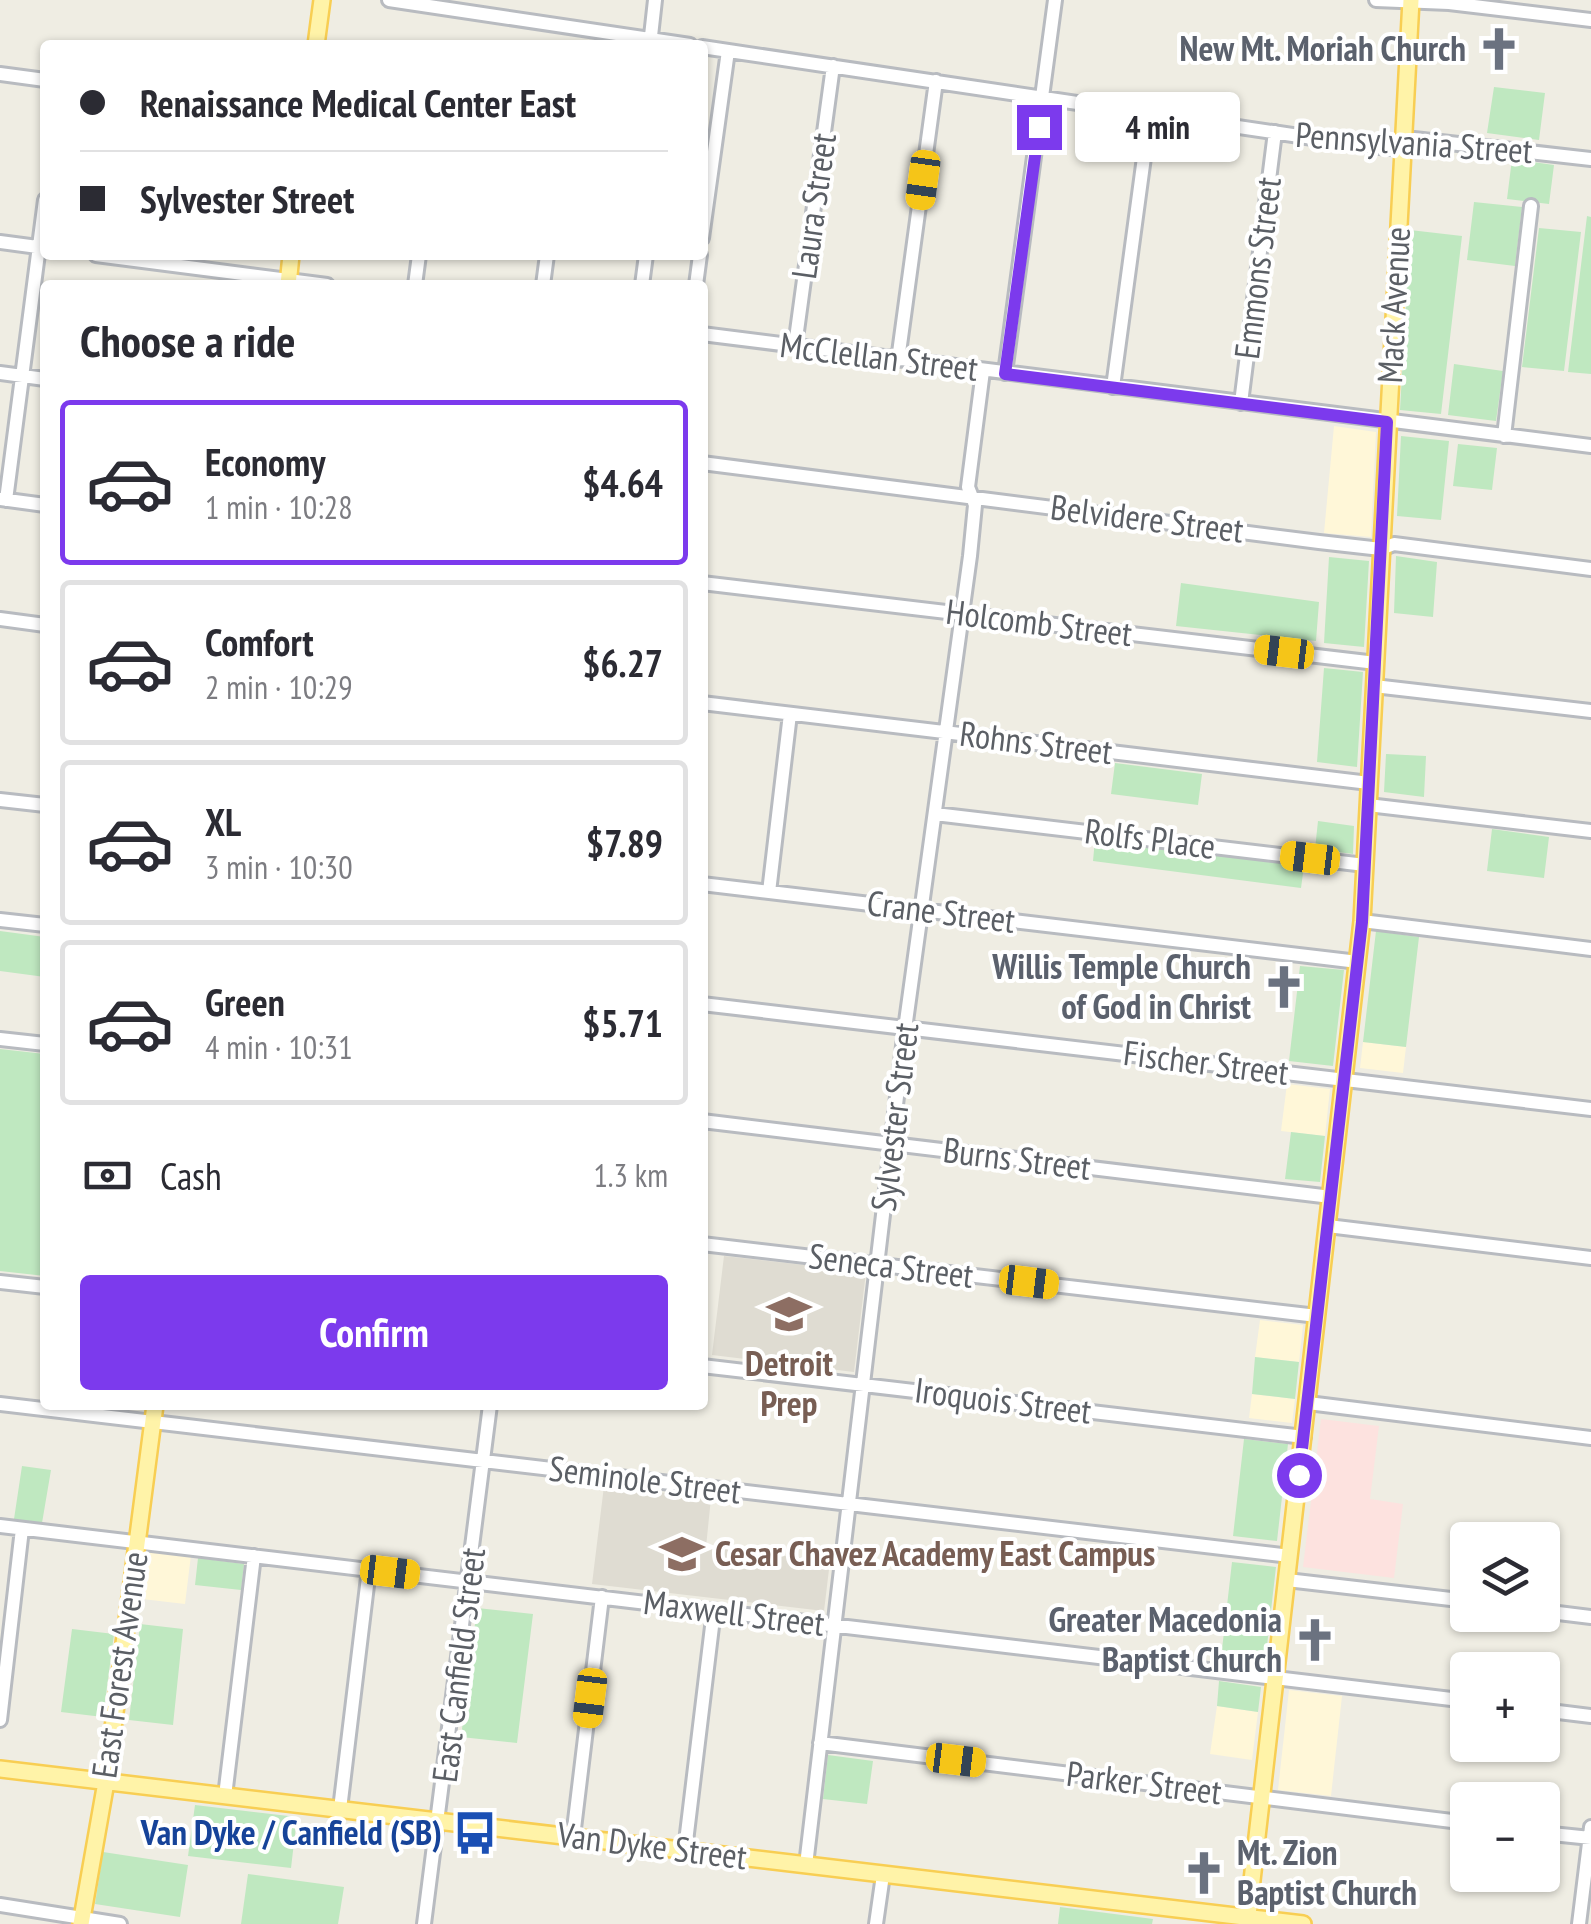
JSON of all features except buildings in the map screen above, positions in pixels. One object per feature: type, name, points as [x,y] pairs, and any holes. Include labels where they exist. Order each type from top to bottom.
[{"type":"main road","points":[[317,40],[322,0]]},
{"type":"main road","name":"Mack Avenue","points":[[1248,1921],[1362,922],[1411,2]]},
{"type":"main road","name":"East Forest Avenue","points":[[81,1920],[106,1782],[154,1414]]},
{"type":"main road","name":"Van Dyke Street","points":[[0,1769],[1248,1921],[1303,1924]]},
{"type":"street","points":[[389,0],[641,40]]},
{"type":"street","points":[[651,40],[655,0]]},
{"type":"street","points":[[1005,374],[1055,0]]},
{"type":"street","points":[[1376,0],[1448,3],[1591,20]]},
{"type":"street","points":[[576,40],[578,28]]},
{"type":"street","name":"Pennsylvania Street","points":[[708,48],[1366,146],[1392,148],[1414,139],[1591,159]]},
{"type":"street","points":[[708,195],[728,51]]},
{"type":"street","name":"Laura Street","points":[[795,346],[833,66]]},
{"type":"street","points":[[0,74],[40,79]]},
{"type":"street","points":[[898,360],[936,81]]},
{"type":"street","points":[[1113,387],[1150,113]]},
{"type":"street","name":"Emmons Street","points":[[1242,403],[1275,132]]},
{"type":"street","points":[[1504,436],[1531,206]]},
{"type":"street","points":[[0,242],[40,248]]},
{"type":"street","points":[[40,260],[3,500],[40,504]]},
{"type":"street","points":[[165,260],[277,280]]},
{"type":"street","name":"McClellan Street","points":[[708,335],[1591,446]]},
{"type":"street","name":"Sylvester Street","points":[[806,1865],[905,1029],[962,614],[974,509],[968,488],[983,370]]},
{"type":"street","points":[[0,373],[40,378]]},
{"type":"street","name":"Belvidere Street","points":[[708,465],[1382,549],[1394,544],[1591,569]]},
{"type":"street","name":"Holcomb Street","points":[[708,584],[1376,663]]},
{"type":"street","points":[[0,619],[40,623]]},
{"type":"street","points":[[1374,686],[1591,712]]},
{"type":"street","name":"Rohns Street","points":[[708,705],[1370,783]]},
{"type":"street","points":[[769,892],[790,714]]},
{"type":"street","points":[[0,800],[40,804]]},
{"type":"street","points":[[1368,805],[1591,832]]},
{"type":"street","name":"Rolfs Place","points":[[934,814],[1366,864]]},
{"type":"street","name":"Crane Street","points":[[708,885],[1358,962]]},
{"type":"street","points":[[0,920],[40,924]]},
{"type":"street","points":[[1362,922],[1591,948]]},
{"type":"street","name":"Fischer Street","points":[[708,1005],[1591,1109]]},
{"type":"street","points":[[0,1039],[40,1043]]},
{"type":"street","name":"Burns Street","points":[[708,1122],[1331,1197]]},
{"type":"street","points":[[1328,1226],[1591,1258]]},
{"type":"street","name":"Seneca Street","points":[[708,1245],[1318,1316]]},
{"type":"street","points":[[0,1282],[40,1286]]},
{"type":"street","name":"Iroquois Street","points":[[708,1367],[1304,1437]]},
{"type":"street","points":[[1308,1403],[1591,1438]]},
{"type":"street","name":"Seminole Street","points":[[0,1404],[40,1407]]},
{"type":"street","name":"Seminole Street","points":[[92,1410],[154,1414],[483,1461],[1290,1556]]},
{"type":"street","name":"East Canfield Street","points":[[424,1924],[489,1410]]},
{"type":"street","name":"Maxwell Street","points":[[0,1526],[1450,1698]]},
{"type":"street","points":[[0,1720],[4,1648],[22,1528]]},
{"type":"street","points":[[225,1796],[254,1556]]},
{"type":"street","points":[[340,1809],[369,1570]]},
{"type":"street","points":[[1287,1580],[1450,1599]]},
{"type":"street","points":[[573,1837],[602,1597]]},
{"type":"street","points":[[685,1850],[714,1610]]},
{"type":"street","points":[[1560,1613],[1591,1617]]},
{"type":"street","points":[[1560,1712],[1591,1716]]},
{"type":"street","name":"Parker Street","points":[[820,1743],[1450,1822]]},
{"type":"street","points":[[1560,1833],[1590,1835],[1579,1924]]},
{"type":"street","points":[[876,1924],[883,1875]]},
{"type":"street","points":[[0,1906],[120,1924]]},
{"type":"shaded area","points":[[1334,426],[1376,432],[1371,537],[1324,533]]},
{"type":"shaded area","points":[[1363,1042],[1406,1047],[1403,1073],[1360,1068]]},
{"type":"shaded area","points":[[1287,1084],[1330,1089],[1325,1136],[1281,1131]]},
{"type":"shaded area","name":"Detroit Prep","points":[[724,1256],[866,1272],[854,1372],[712,1355]]},
{"type":"shaded area","points":[[1260,1320],[1303,1325],[1299,1362],[1255,1357]]},
{"type":"shaded area","points":[[1252,1394],[1295,1399],[1292,1423],[1249,1418]]},
{"type":"shaded area","points":[[1321,1419],[1379,1426],[1370,1499],[1403,1504],[1394,1578],[1303,1567]]},
{"type":"shaded area","name":"Cesar Chavez Academy East Campus","points":[[604,1486],[711,1498],[706,1547],[830,1561],[824,1611],[592,1584]]},
{"type":"shaded area","points":[[148,1550],[191,1555],[185,1604],[142,1599]]},
{"type":"shaded area","points":[[1289,1690],[1342,1696],[1331,1796],[1278,1790]]},
{"type":"shaded area","points":[[1217,1706],[1258,1712],[1252,1760],[1210,1754]]},
{"type":"green space","points":[[1494,87],[1545,93],[1539,140],[1487,133]]},
{"type":"green space","points":[[1512,159],[1554,165],[1549,204],[1507,199]]},
{"type":"green space","points":[[1474,202],[1522,207],[1515,266],[1467,260]]},
{"type":"green space","points":[[1587,216],[1591,217],[1591,374],[1568,372]]},
{"type":"green space","points":[[1539,228],[1581,232],[1564,371],[1522,367]]},
{"type":"green space","points":[[1410,230],[1462,236],[1441,414],[1400,410]]},
{"type":"green space","points":[[1454,364],[1503,371],[1496,421],[1448,415]]},
{"type":"green space","points":[[1401,436],[1449,441],[1441,520],[1397,516]]},
{"type":"green space","points":[[1458,444],[1497,448],[1492,490],[1453,486]]},
{"type":"green space","points":[[1396,556],[1437,562],[1433,617],[1394,613]]},
{"type":"green space","points":[[1329,557],[1369,561],[1364,647],[1324,643]]},
{"type":"green space","points":[[1181,583],[1319,602],[1316,641],[1176,626]]},
{"type":"green space","points":[[1324,668],[1363,672],[1357,767],[1317,762]]},
{"type":"green space","points":[[1386,754],[1426,756],[1424,797],[1384,792]]},
{"type":"green space","points":[[1115,763],[1202,774],[1198,805],[1111,794]]},
{"type":"green space","points":[[1318,821],[1354,826],[1353,854],[1315,849]]},
{"type":"green space","points":[[1492,829],[1549,837],[1544,878],[1487,871]]},
{"type":"green space","points":[[1095,839],[1304,866],[1301,888],[1093,861]]},
{"type":"green space","points":[[0,931],[40,936],[40,976],[0,971]]},
{"type":"green space","points":[[1376,931],[1419,937],[1406,1047],[1363,1042]]},
{"type":"green space","points":[[1300,966],[1344,970],[1333,1066],[1289,1061]]},
{"type":"green space","points":[[0,1049],[40,1053],[40,1275],[0,1271]]},
{"type":"green space","points":[[1291,1132],[1325,1136],[1320,1182],[1285,1179]]},
{"type":"green space","points":[[1255,1357],[1299,1362],[1295,1399],[1252,1394]]},
{"type":"green space","points":[[1244,1439],[1288,1444],[1277,1541],[1233,1536]]},
{"type":"green space","points":[[22,1466],[51,1470],[42,1523],[14,1519]]},
{"type":"green space","points":[[198,1558],[244,1564],[241,1590],[195,1585]]},
{"type":"green space","points":[[1232,1562],[1276,1567],[1265,1663],[1221,1658]]},
{"type":"green space","points":[[477,1608],[533,1614],[517,1743],[461,1737]]},
{"type":"green space","points":[[140,1624],[183,1629],[173,1725],[129,1720]]},
{"type":"green space","points":[[72,1629],[114,1634],[103,1717],[61,1712]]},
{"type":"green space","points":[[1219,1681],[1261,1687],[1258,1712],[1217,1706]]},
{"type":"green space","points":[[828,1755],[873,1761],[867,1804],[823,1799]]},
{"type":"green space","points":[[195,1805],[297,1817],[291,1868],[188,1856]]},
{"type":"green space","points":[[103,1852],[188,1865],[180,1917],[95,1904]]},
{"type":"green space","points":[[248,1874],[344,1887],[338,1924],[241,1924]]},
{"type":"green space","points":[[1060,1907],[1153,1919],[1152,1924],[1058,1924]]},
{"type":"place","name":"New Mt. Moriah Church","points":[[1499,49]]},
{"type":"place","name":"Willis Temple Church of God in Christ","points":[[1284,987]]},
{"type":"place","name":"Detroit Prep","points":[[789,1314]]},
{"type":"place","name":"Cesar Chavez Academy East Campus","points":[[682,1554]]},
{"type":"place","name":"Greater Macedonia Baptist Church","points":[[1315,1640]]},
{"type":"place","name":"Van Dyke / Canfield (SB)","points":[[475,1833]]},
{"type":"place","name":"Mt. Zion Baptist Church","points":[[1204,1873]]},
{"type":"route","points":[[1039,127],[1005,374],[1387,422],[1362,922],[1299,1475]]}]
